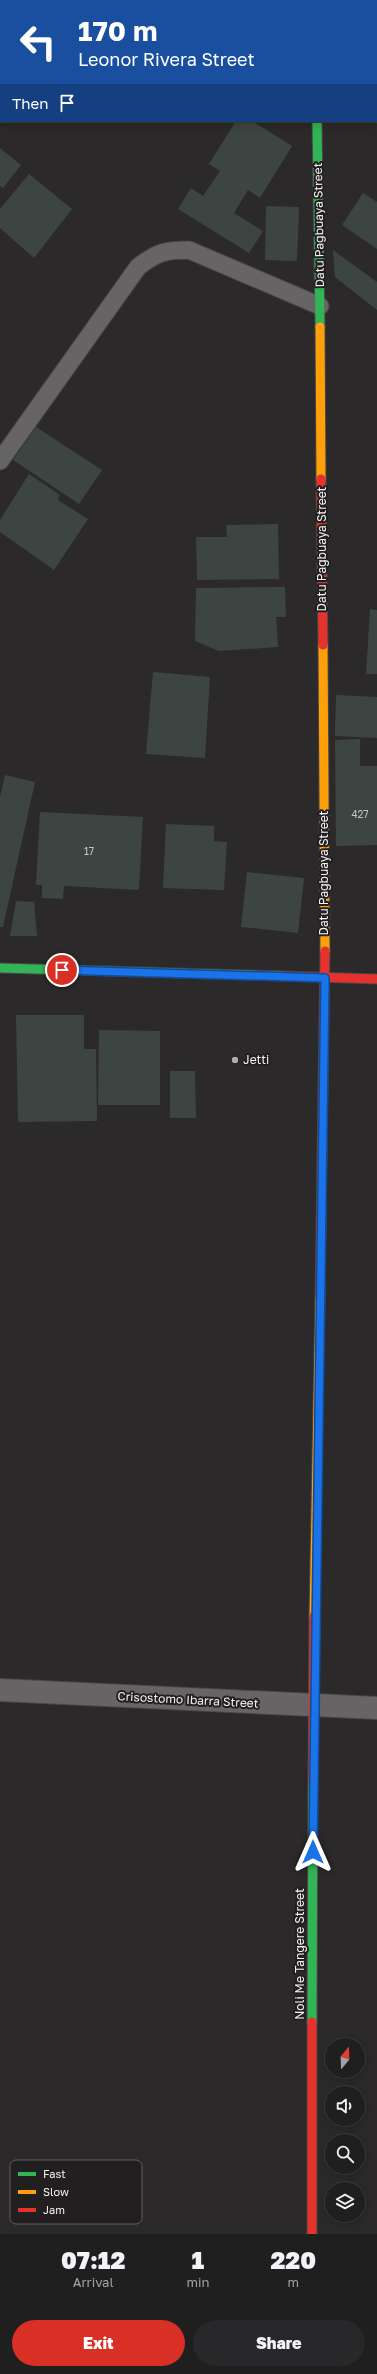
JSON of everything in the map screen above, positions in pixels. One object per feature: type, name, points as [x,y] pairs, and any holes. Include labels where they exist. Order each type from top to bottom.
[{"type":"main road","name":"Datu Pagbuaya Street","points":[[317,122],[320,306],[325,978]]},
{"type":"main road","points":[[0,968],[377,979]]},
{"type":"main road","name":"Noli Me Tangere Street","points":[[312,2234],[313,1706],[325,978]]},
{"type":"street","name":"Crisostomo Ibarra Street","points":[[0,1690],[377,1708]]},
{"type":"lane","points":[[0,461],[138,267],[155,254],[171,250],[190,250],[320,306]]},
{"type":"building","points":[[235,122],[254,122],[292,146],[260,198],[248,190],[234,213],[263,231],[249,253],[178,209],[191,188],[203,196],[220,171],[209,164]]},
{"type":"building","points":[[0,148],[21,165],[3,188],[0,186]]},
{"type":"building","points":[[29,174],[72,209],[34,258],[0,228],[0,209]]},
{"type":"building","points":[[363,193],[377,202],[377,249],[342,225]]},
{"type":"building","points":[[266,206],[299,207],[297,261],[265,260]]},
{"type":"building","points":[[333,250],[377,282],[377,310],[335,277]]},
{"type":"building","points":[[36,427],[102,470],[79,504],[13,460]]},
{"type":"building","points":[[29,474],[60,495],[58,500],[88,519],[54,570],[0,532],[0,520]]},
{"type":"building","points":[[278,524],[279,579],[197,580],[196,537],[227,537],[226,525]]},
{"type":"building","points":[[285,587],[286,617],[276,617],[278,647],[219,651],[195,641],[196,588]]},
{"type":"building","points":[[370,609],[377,610],[377,674],[366,674]]},
{"type":"building","points":[[153,672],[210,677],[205,758],[146,754]]},
{"type":"building","points":[[336,695],[377,697],[377,738],[335,736]]},
{"type":"building","points":[[360,739],[360,766],[377,766],[377,845],[336,846],[335,740]]},
{"type":"building","points":[[5,775],[35,782],[3,927],[0,927],[0,797]]},
{"type":"building","points":[[40,812],[143,817],[139,890],[64,886],[63,899],[42,898],[42,885],[36,885]]},
{"type":"building","points":[[166,824],[214,826],[214,841],[227,842],[224,890],[163,888]]},
{"type":"building","points":[[247,872],[304,878],[298,933],[241,927]]},
{"type":"building","points":[[16,901],[34,902],[37,936],[10,936]]},
{"type":"building","points":[[16,1015],[84,1015],[84,1049],[96,1049],[97,1121],[18,1122]]},
{"type":"building","points":[[99,1030],[160,1031],[160,1105],[98,1105]]},
{"type":"building","points":[[170,1071],[195,1071],[196,1118],[170,1118]]},
{"type":"traffic: fast","points":[[317,122],[320,327]]},
{"type":"traffic: fast","points":[[0,968],[281,976]]},
{"type":"traffic: fast","points":[[312,2022],[313,1784]]},
{"type":"traffic: slow","points":[[320,327],[321,479]]},
{"type":"traffic: slow","points":[[323,645],[325,951]]},
{"type":"traffic: slow","points":[[314,1616],[320,1298]]},
{"type":"traffic: jam","points":[[321,479],[323,645]]},
{"type":"traffic: jam","points":[[320,1298],[325,951]]},
{"type":"traffic: jam","points":[[281,976],[377,979]]},
{"type":"traffic: jam","points":[[313,1784],[314,1616]]},
{"type":"traffic: jam","points":[[312,2022],[312,2234]]},
{"type":"place","name":"Jetti","points":[[235,1060]]},
{"type":"route","points":[[62,970],[325,978],[313,1706],[313,1852]]}]
